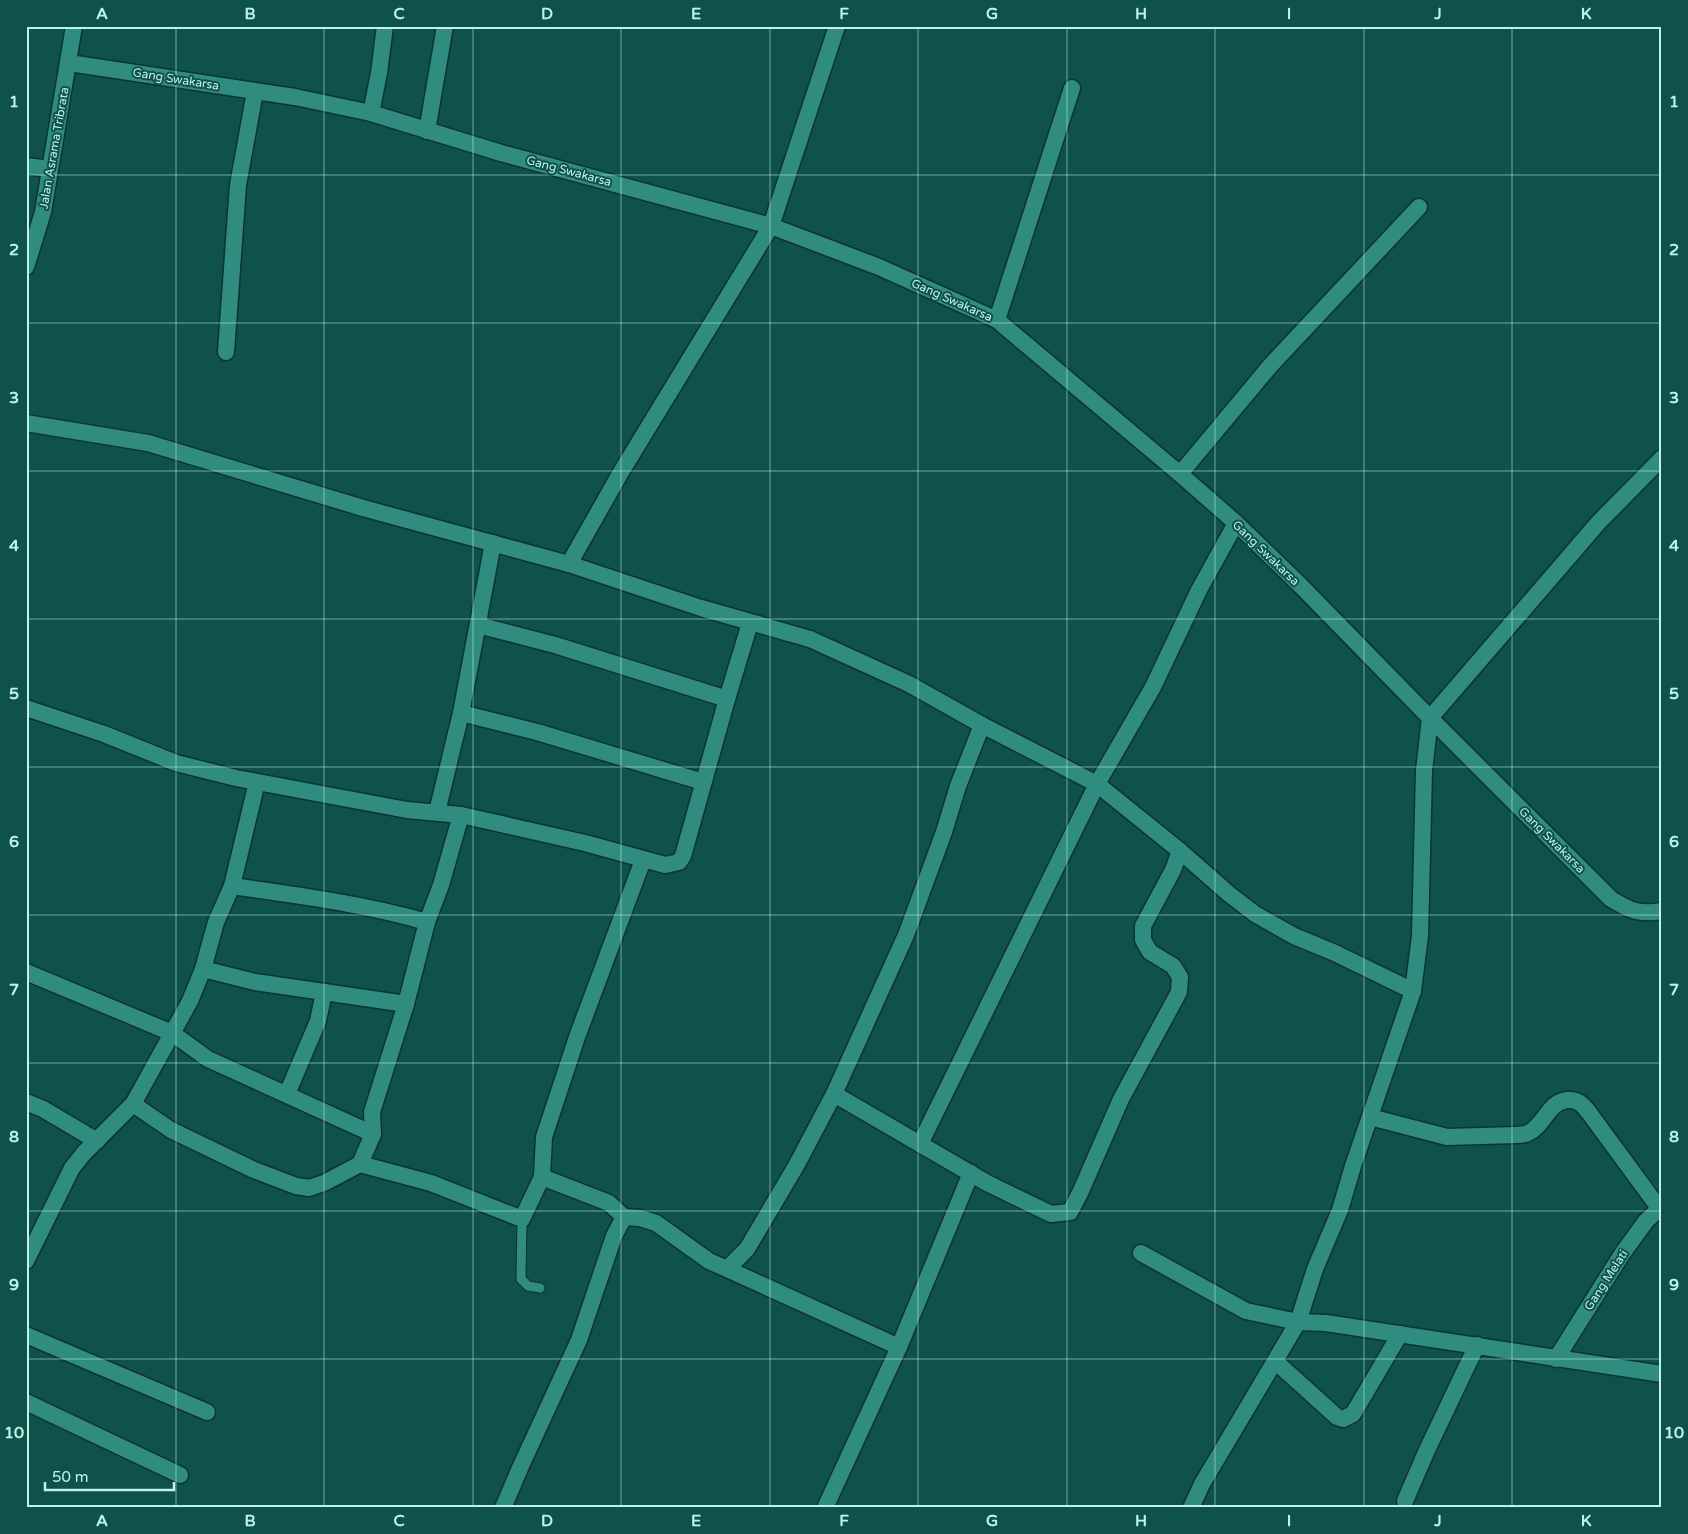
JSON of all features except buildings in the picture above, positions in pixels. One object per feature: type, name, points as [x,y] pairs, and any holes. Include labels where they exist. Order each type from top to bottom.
[{"type":"street","name":"Jalan Asrama Tribrata","points":[[26,267],[43,212],[74,26]]},
{"type":"street","points":[[371,113],[379,73],[385,26]]},
{"type":"street","points":[[427,131],[445,26]]},
{"type":"street","points":[[569,564],[621,472],[771,226],[836,27]]},
{"type":"street","name":"Gang Swakarsa","points":[[69,63],[295,97],[371,113],[510,156],[771,226],[879,267],[997,320],[1236,523],[1301,586],[1611,899],[1629,910],[1652,913],[1662,911]]},
{"type":"street","points":[[997,320],[1072,88]]},
{"type":"street","points":[[226,352],[238,185],[255,92]]},
{"type":"street","points":[[26,166],[50,169]]},
{"type":"street","points":[[1180,474],[1270,366],[1419,207]]},
{"type":"street","points":[[26,423],[148,443],[363,508],[569,564],[750,623],[810,639],[909,684],[1097,784],[1180,851],[1228,894],[1255,914],[1294,936],[1335,953],[1413,991]]},
{"type":"street","points":[[1191,1508],[1202,1484],[1298,1322],[1315,1269],[1340,1210],[1352,1166],[1413,991],[1420,936],[1424,771],[1430,718],[1598,523],[1662,458]]},
{"type":"street","points":[[920,1144],[1097,784],[1153,687],[1198,590],[1236,523]]},
{"type":"street","points":[[437,812],[461,713],[493,543]]},
{"type":"street","points":[[26,708],[104,734],[176,762],[257,782],[407,810],[461,815],[585,843],[665,865],[679,862],[683,856],[750,623]]},
{"type":"street","points":[[478,625],[555,645],[727,699]]},
{"type":"street","points":[[461,713],[537,732],[704,782]]},
{"type":"street","points":[[727,1269],[747,1249],[796,1166],[834,1094],[906,935],[944,832],[958,786],[982,724]]},
{"type":"street","points":[[26,1261],[72,1168],[133,1104],[190,1001],[203,969],[216,922],[232,886],[257,782]]},
{"type":"street","points":[[133,1104],[171,1130],[254,1170],[296,1186],[309,1188],[324,1184],[360,1164],[373,1134],[372,1112],[406,1004],[427,922],[441,885],[461,815]]},
{"type":"street","points":[[834,1094],[987,1183],[1051,1214],[1070,1212],[1121,1099],[1179,992],[1180,977],[1173,966],[1150,952],[1142,940],[1142,926],[1180,851]]},
{"type":"street","points":[[360,1164],[431,1183],[522,1220],[542,1178],[544,1138],[577,1037],[644,860]]},
{"type":"street","points":[[232,886],[401,914],[427,922]]},
{"type":"street","points":[[203,969],[255,982],[406,1004]]},
{"type":"street","points":[[26,972],[172,1033],[208,1059],[373,1134]]},
{"type":"street","points":[[287,1094],[318,1021],[324,992]]},
{"type":"street","points":[[1370,1117],[1447,1137],[1526,1134],[1556,1104],[1562,1101],[1576,1101],[1582,1104],[1660,1207]]},
{"type":"street","points":[[26,1102],[43,1109],[97,1141]]},
{"type":"street","points":[[825,1508],[899,1347],[971,1173]]},
{"type":"street","points":[[542,1178],[610,1203],[624,1218],[640,1218],[656,1223],[709,1262],[899,1347]]},
{"type":"street","name":"Gang Melati","points":[[1556,1359],[1622,1254],[1660,1207]]},
{"type":"street","points":[[503,1508],[579,1340],[614,1236],[624,1218]]},
{"type":"street","points":[[1141,1253],[1246,1312],[1298,1322],[1326,1323],[1662,1374]]},
{"type":"street","points":[[1275,1361],[1336,1417],[1342,1419],[1352,1414],[1400,1334]]},
{"type":"street","points":[[26,1335],[207,1412]]},
{"type":"street","points":[[1405,1501],[1477,1345]]},
{"type":"street","points":[[26,1402],[180,1475]]},
{"type":"lane","points":[[522,1220],[521,1278],[528,1286],[540,1288]]}]
